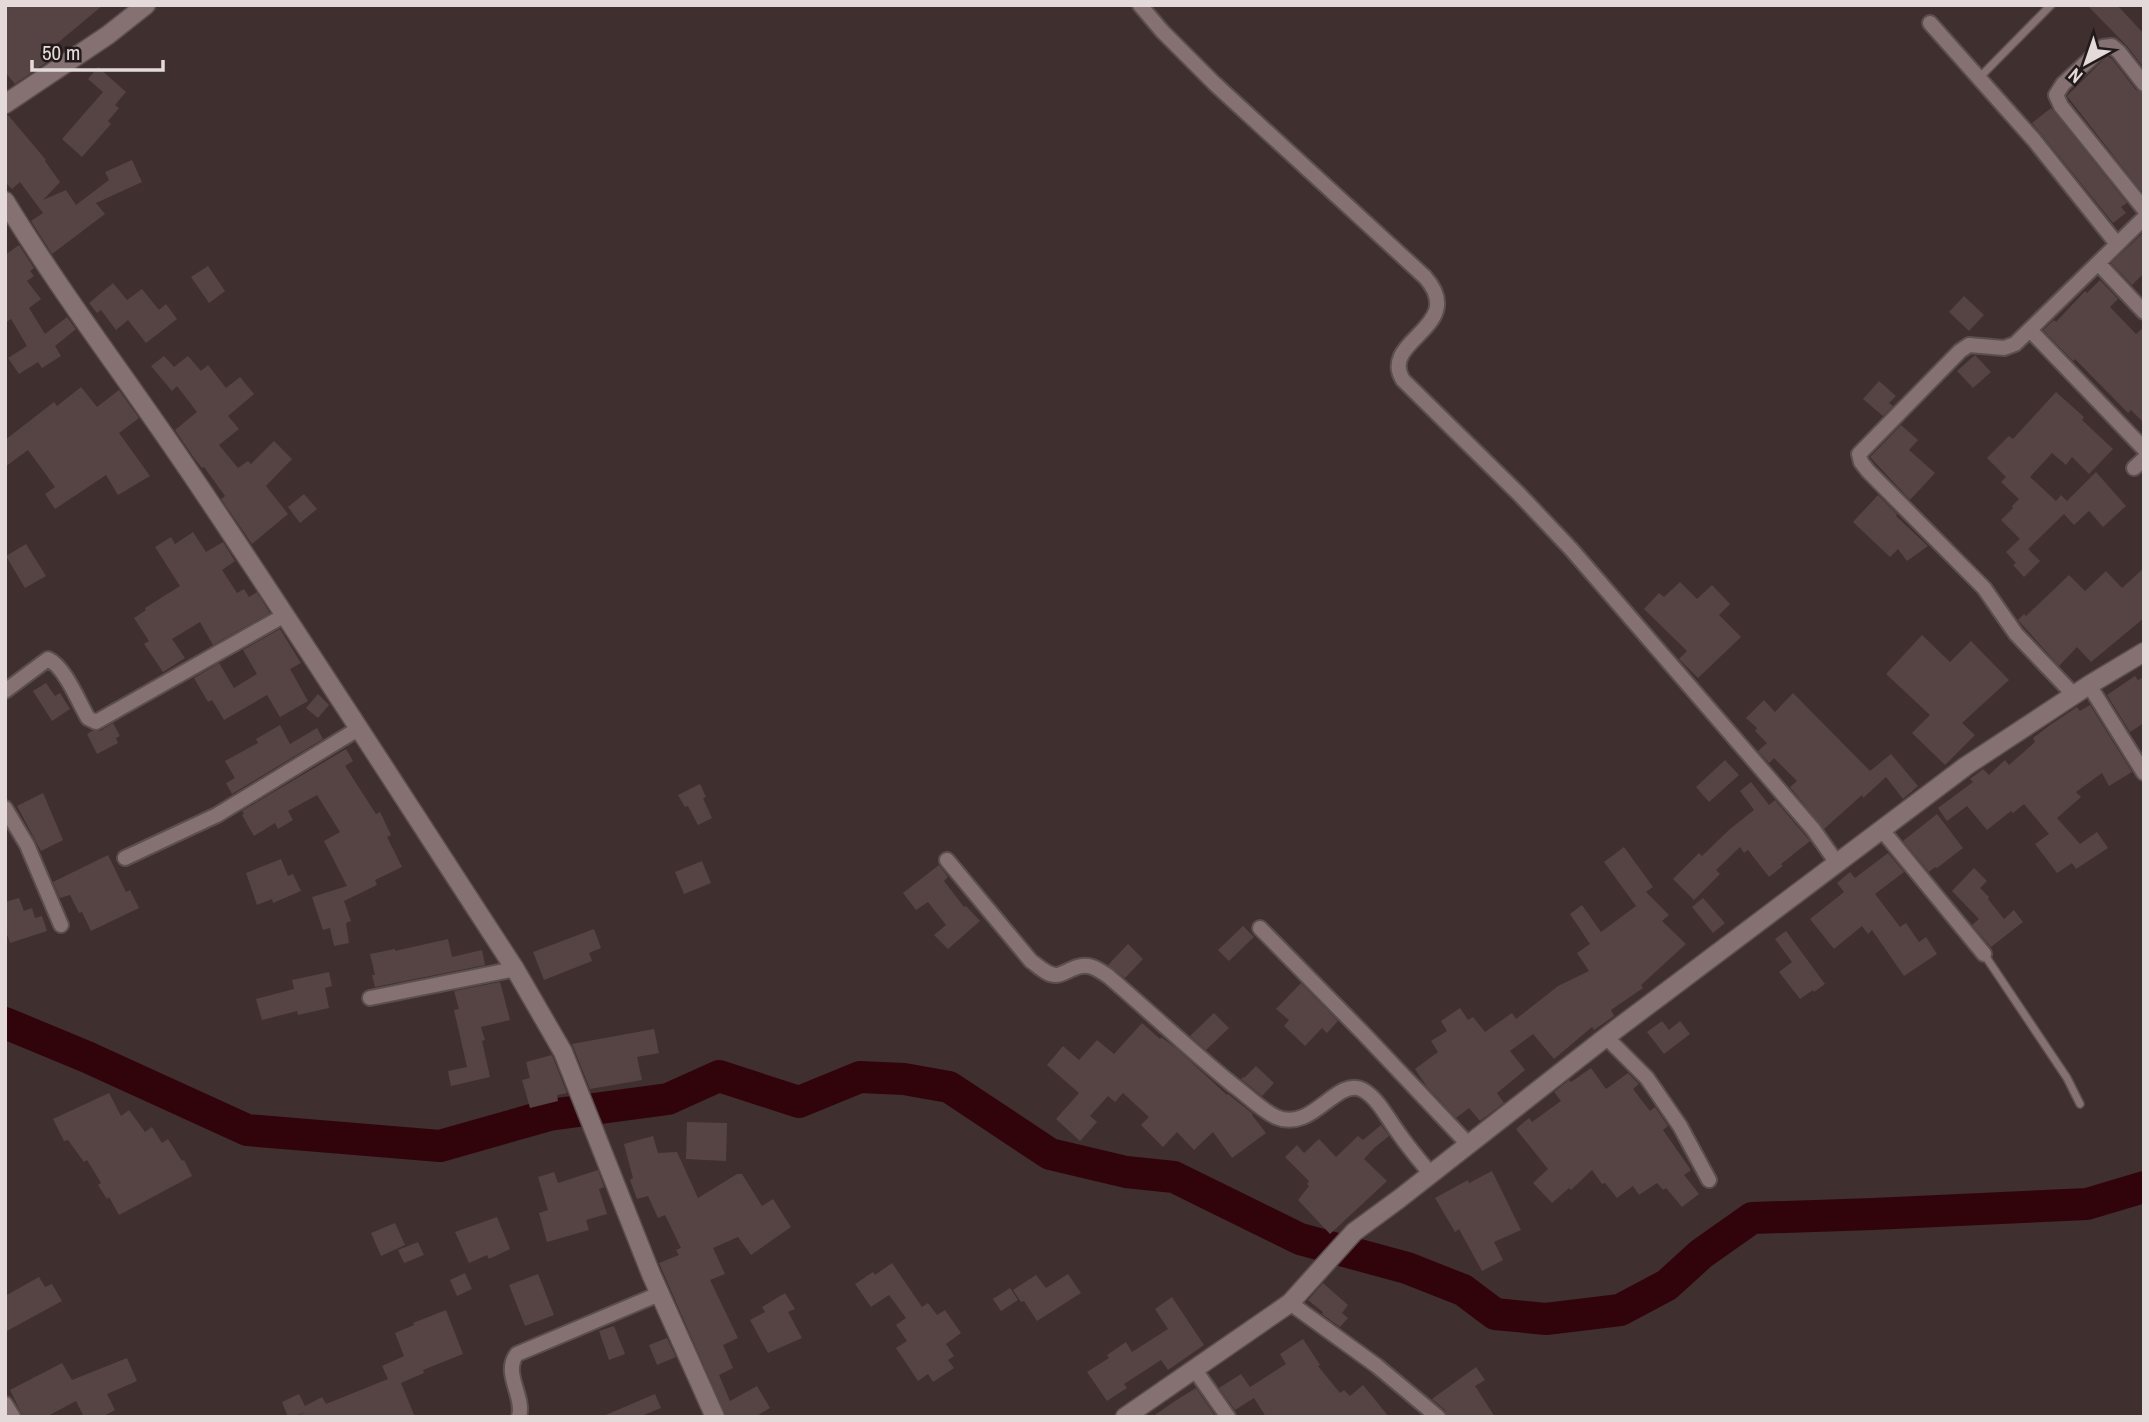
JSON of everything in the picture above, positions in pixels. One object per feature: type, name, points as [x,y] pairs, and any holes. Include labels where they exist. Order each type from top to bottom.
[{"type":"street","points":[[5,104],[108,35],[146,5]]},
{"type":"street","points":[[1140,5],[1215,84],[1435,289],[1438,304],[1434,316],[1402,354],[1398,372],[1571,549],[1813,829],[1837,863]]},
{"type":"street","points":[[1930,23],[2034,139],[2117,244]]},
{"type":"street","points":[[2144,84],[2119,51],[2112,46],[2104,47],[2063,84],[2056,95],[2061,106],[2144,209]]},
{"type":"street","points":[[5,201],[30,242],[285,615],[515,968],[558,1042],[579,1088],[659,1294],[715,1417]]},
{"type":"street","points":[[2144,218],[2015,344],[2004,348],[1969,345],[1859,454],[1868,471],[1984,588],[2016,634],[2081,690],[2144,773]]},
{"type":"street","points":[[2098,263],[2144,312]]},
{"type":"street","points":[[2030,330],[2144,449]]},
{"type":"street","points":[[5,691],[48,659],[60,669],[88,719],[96,722],[285,615]]},
{"type":"street","points":[[1125,1417],[1290,1303],[1354,1232],[1606,1037],[1966,765],[2144,652]]},
{"type":"street","points":[[125,858],[228,809],[358,729]]},
{"type":"street","points":[[5,808],[27,845],[61,925]]},
{"type":"street","points":[[1882,830],[1984,954]]},
{"type":"street","points":[[947,860],[1031,961],[1041,968],[1056,975],[1085,965],[1094,966],[1219,1074],[1277,1117],[1293,1121],[1300,1119],[1345,1090],[1363,1090],[1379,1106],[1430,1173]]},
{"type":"street","points":[[1260,928],[1468,1144]]},
{"type":"street","points":[[370,998],[515,968]]},
{"type":"street","points":[[1606,1037],[1647,1077],[1681,1126],[1709,1180]]},
{"type":"street","points":[[519,1417],[521,1409],[511,1367],[517,1354],[659,1294]]},
{"type":"street","points":[[1290,1303],[1377,1366],[1438,1417]]},
{"type":"street","points":[[1195,1370],[1228,1417]]},
{"type":"street","points":[[5,1404],[13,1417]]},
{"type":"lane","points":[[1979,78],[2051,5]]},
{"type":"lane","points":[[1984,954],[2067,1078],[2080,1104]]},
{"type":"building","points":[[5,5],[103,5],[47,52],[53,58],[15,84],[5,72]]},
{"type":"building","points":[[2087,5],[2117,5],[2144,34],[2144,68],[2127,46]]},
{"type":"building","points":[[2107,56],[2136,90],[2144,93],[2144,189],[2141,191],[2067,96]]},
{"type":"building","points":[[98,67],[126,92],[115,105],[119,108],[108,121],[111,124],[82,157],[62,139],[103,92],[88,79]]},
{"type":"building","points":[[2051,108],[2127,203],[2121,207],[2126,213],[2113,223],[2032,123]]},
{"type":"building","points":[[5,115],[8,115],[46,160],[60,182],[43,200],[66,190],[76,205],[109,180],[105,172],[132,160],[142,182],[96,203],[105,214],[52,254],[31,221],[43,213],[20,182],[12,189],[5,182]]},
{"type":"building","points":[[2144,232],[2144,273],[2132,285],[2111,263]]},
{"type":"building","points":[[19,245],[34,268],[30,271],[34,276],[27,281],[41,299],[29,308],[45,334],[67,317],[76,329],[55,346],[61,356],[42,368],[38,362],[19,374],[8,358],[27,346],[11,319],[5,323],[5,255]]},
{"type":"building","points":[[208,266],[225,291],[209,303],[191,277]]},
{"type":"building","points":[[2100,280],[2118,299],[2110,307],[2136,334],[2144,327],[2144,423],[2131,410],[2128,413],[2043,330],[2054,320],[2056,322],[2085,291],[2087,293]]},
{"type":"building","points":[[113,283],[127,300],[142,289],[159,310],[166,304],[177,319],[146,343],[128,320],[116,330],[101,310],[97,313],[89,303]]},
{"type":"building","points":[[1964,296],[1984,315],[1969,331],[1949,312]]},
{"type":"building","points":[[1975,355],[1991,372],[1973,388],[1957,371]]},
{"type":"building","points":[[164,356],[174,367],[188,356],[201,371],[208,365],[226,388],[240,377],[254,394],[228,416],[239,429],[219,445],[238,468],[248,461],[251,464],[274,441],[292,459],[266,486],[288,514],[252,544],[221,499],[225,496],[175,430],[197,412],[177,386],[172,391],[151,366]]},
{"type":"building","points":[[1879,381],[1896,396],[1889,403],[1893,406],[1883,416],[1863,399]]},
{"type":"building","points":[[81,387],[97,407],[119,390],[139,418],[119,433],[150,476],[118,495],[106,475],[55,509],[45,494],[55,487],[28,450],[5,467],[5,440],[54,402],[57,406]]},
{"type":"building","points":[[2056,392],[2084,417],[2082,420],[2113,449],[2089,474],[2072,457],[2066,465],[2052,453],[2030,477],[2056,501],[2061,495],[2067,501],[2096,472],[2126,506],[2103,527],[2089,511],[2074,525],[2064,514],[2028,549],[2040,561],[2024,577],[2006,552],[2020,539],[2001,520],[2019,499],[2001,482],[2006,477],[1987,458],[2009,436],[2013,439]]},
{"type":"building","points":[[1901,425],[1918,440],[1909,450],[1935,473],[1910,500],[1870,457]]},
{"type":"building","points":[[304,494],[317,509],[300,523],[288,507]]},
{"type":"building","points":[[1878,495],[1928,546],[1907,561],[1898,549],[1890,557],[1853,522]]},
{"type":"building","points":[[193,532],[206,552],[223,542],[235,561],[222,570],[237,593],[244,589],[249,597],[257,592],[270,613],[213,645],[200,622],[172,639],[185,658],[163,672],[144,644],[149,641],[134,618],[180,586],[155,547],[171,537],[175,544]]},
{"type":"building","points":[[26,544],[46,576],[25,588],[6,556]]},
{"type":"building","points":[[2144,568],[2144,618],[2091,662],[2077,647],[2059,666],[2018,620],[2024,614],[2026,616],[2069,575],[2085,591],[2106,571],[2122,588]]},
{"type":"building","points":[[1680,582],[1697,599],[1712,585],[1730,604],[1719,615],[1741,637],[1698,678],[1679,659],[1687,651],[1644,609],[1659,593],[1664,597]]},
{"type":"building","points":[[280,629],[301,663],[290,669],[308,701],[280,717],[267,695],[224,720],[212,700],[208,702],[194,678],[219,663],[234,688],[257,674],[243,650]]},
{"type":"building","points":[[1922,635],[1950,662],[1971,641],[2009,680],[1962,723],[1975,735],[1945,765],[1912,733],[1930,715],[1886,674]]},
{"type":"building","points":[[2135,676],[2138,680],[2144,677],[2144,723],[2130,732],[2107,695]]},
{"type":"building","points":[[46,683],[55,696],[60,693],[70,709],[52,721],[33,691]]},
{"type":"building","points":[[1793,693],[1870,771],[1891,754],[1918,786],[1903,799],[1886,777],[1824,829],[1790,787],[1797,781],[1774,758],[1769,763],[1758,751],[1767,743],[1746,718],[1764,700],[1775,712]]},
{"type":"building","points":[[318,694],[329,705],[318,718],[306,708]]},
{"type":"building","points":[[2090,705],[2132,772],[2109,786],[2102,773],[2076,792],[2081,797],[2057,818],[2080,844],[2097,832],[2108,848],[2076,869],[2072,863],[2057,873],[2035,844],[2049,834],[2024,804],[1987,830],[1967,806],[1947,821],[1938,808],[1973,782],[1970,779],[1983,769],[1989,775],[2005,760],[2009,765],[2035,742],[2033,738],[2050,725],[2077,707],[2080,711]]},
{"type":"building","points":[[113,723],[120,736],[116,738],[118,743],[97,754],[87,734],[100,731]]},
{"type":"building","points":[[280,725],[290,744],[317,728],[323,739],[232,794],[226,783],[235,778],[225,761],[258,743],[256,739]]},
{"type":"building","points":[[346,749],[353,761],[345,766],[376,814],[380,812],[391,835],[387,837],[402,867],[375,880],[377,885],[344,901],[351,921],[346,923],[349,943],[334,946],[330,928],[323,930],[312,897],[347,886],[324,841],[340,832],[317,795],[288,811],[293,820],[278,829],[275,823],[254,836],[242,811]]},
{"type":"building","points":[[1725,760],[1739,775],[1709,802],[1696,787]]},
{"type":"building","points":[[1751,782],[1769,805],[1775,800],[1810,841],[1769,877],[1748,850],[1744,853],[1740,847],[1716,870],[1720,874],[1694,900],[1673,879],[1699,853],[1702,856],[1754,810],[1740,791]]},
{"type":"building","points":[[700,784],[712,818],[698,825],[688,806],[685,807],[678,795]]},
{"type":"building","points":[[43,793],[63,840],[41,851],[17,806]]},
{"type":"building","points":[[1937,814],[1963,848],[1929,872],[1903,841]]},
{"type":"building","points":[[1624,847],[1653,887],[1646,892],[1669,915],[1662,921],[1686,944],[1641,985],[1643,988],[1611,1010],[1614,1016],[1594,1030],[1592,1027],[1554,1059],[1533,1034],[1510,1051],[1525,1070],[1497,1093],[1504,1103],[1480,1121],[1469,1108],[1456,1118],[1427,1087],[1415,1069],[1438,1052],[1431,1041],[1447,1031],[1441,1021],[1460,1008],[1468,1020],[1473,1017],[1485,1032],[1512,1013],[1516,1019],[1558,986],[1589,971],[1577,953],[1590,944],[1570,914],[1582,905],[1601,932],[1636,906],[1604,862]]},
{"type":"building","points":[[1888,853],[1904,872],[1875,894],[1900,927],[1906,923],[1919,942],[1926,937],[1937,954],[1904,976],[1872,930],[1868,934],[1862,926],[1834,949],[1810,919],[1844,892],[1837,883],[1850,872],[1855,878]]},
{"type":"building","points":[[108,855],[126,892],[130,890],[139,908],[91,931],[70,895],[60,898],[53,882]]},
{"type":"building","points":[[281,859],[288,876],[293,874],[301,891],[273,903],[272,899],[257,905],[246,873]]},
{"type":"building","points":[[702,861],[711,883],[684,894],[675,872]]},
{"type":"building","points":[[939,865],[948,877],[944,881],[964,907],[980,921],[948,949],[934,935],[946,925],[928,902],[916,910],[903,893]]},
{"type":"building","points":[[1974,868],[1987,881],[1980,888],[2004,919],[2014,910],[2023,922],[1991,947],[1972,925],[1979,919],[1952,891]]},
{"type":"building","points":[[19,898],[24,911],[32,908],[35,918],[42,916],[47,931],[10,943],[5,929],[5,902]]},
{"type":"building","points":[[1703,898],[1725,923],[1713,933],[1692,907]]},
{"type":"building","points":[[1243,926],[1254,937],[1229,961],[1218,950]]},
{"type":"building","points":[[594,929],[601,948],[589,953],[592,961],[544,980],[533,952]]},
{"type":"building","points":[[1786,931],[1825,984],[1800,999],[1779,972],[1792,962],[1775,939]]},
{"type":"building","points":[[448,939],[452,957],[482,950],[485,965],[375,987],[370,954]]},
{"type":"building","points":[[1128,944],[1143,959],[1125,978],[1108,965]]},
{"type":"building","points":[[329,972],[332,986],[325,988],[329,1008],[298,1015],[297,1011],[262,1020],[256,999],[294,989],[292,980]]},
{"type":"building","points":[[500,982],[510,1020],[481,1027],[490,1077],[451,1086],[448,1071],[467,1067],[454,1010],[459,1009],[454,991]]},
{"type":"building","points":[[1301,983],[1338,1021],[1327,1033],[1322,1028],[1305,1046],[1284,1026],[1289,1020],[1276,1009]]},
{"type":"building","points":[[1214,1013],[1229,1028],[1206,1050],[1190,1036]]},
{"type":"building","points":[[1662,1021],[1669,1030],[1680,1021],[1690,1034],[1664,1054],[1647,1032]]},
{"type":"building","points":[[1142,1023],[1253,1114],[1266,1133],[1232,1158],[1213,1132],[1194,1150],[1177,1132],[1163,1147],[1141,1125],[1149,1117],[1123,1093],[1115,1102],[1108,1096],[1090,1116],[1097,1122],[1080,1141],[1056,1119],[1079,1093],[1047,1065],[1063,1046],[1079,1060],[1097,1040],[1114,1054]]},
{"type":"building","points":[[654,1029],[659,1053],[637,1057],[642,1080],[590,1089],[572,1044]]},
{"type":"building","points":[[552,1055],[567,1093],[557,1095],[558,1101],[530,1108],[522,1080],[530,1078],[526,1062]]},
{"type":"building","points":[[1256,1066],[1274,1083],[1262,1096],[1241,1079]]},
{"type":"building","points":[[1591,1068],[1606,1089],[1628,1073],[1639,1084],[1633,1089],[1650,1111],[1655,1107],[1668,1126],[1663,1130],[1691,1170],[1684,1175],[1699,1194],[1682,1207],[1666,1188],[1663,1190],[1657,1183],[1639,1195],[1633,1186],[1617,1198],[1592,1170],[1552,1203],[1533,1183],[1548,1169],[1516,1129],[1529,1118],[1532,1122],[1561,1101],[1554,1092]]},
{"type":"building","points":[[109,1093],[121,1116],[129,1110],[145,1132],[152,1127],[162,1143],[168,1139],[192,1176],[119,1215],[109,1197],[107,1199],[98,1185],[101,1183],[87,1160],[84,1162],[68,1140],[64,1141],[53,1119]]},
{"type":"building","points":[[687,1122],[727,1123],[726,1161],[686,1159]]},
{"type":"building","points":[[1381,1125],[1389,1136],[1364,1159],[1387,1181],[1330,1234],[1298,1200],[1309,1186],[1309,1181],[1285,1157],[1297,1145],[1304,1153],[1319,1139],[1336,1157],[1358,1136],[1363,1140]]},
{"type":"building","points":[[653,1136],[658,1153],[677,1152],[698,1198],[737,1174],[742,1174],[762,1206],[773,1199],[791,1227],[751,1255],[738,1237],[713,1248],[725,1274],[710,1280],[738,1338],[723,1345],[733,1368],[719,1375],[730,1401],[757,1386],[770,1408],[755,1417],[726,1417],[659,1263],[679,1255],[676,1250],[681,1248],[665,1215],[658,1218],[648,1196],[637,1199],[630,1180],[633,1178],[624,1144]]},
{"type":"building","points":[[598,1170],[604,1187],[599,1189],[607,1214],[586,1220],[589,1230],[547,1242],[539,1213],[548,1210],[538,1177],[554,1172],[558,1183]]},
{"type":"building","points":[[1492,1171],[1521,1230],[1494,1242],[1503,1260],[1482,1271],[1459,1229],[1455,1232],[1435,1198],[1468,1180],[1469,1183]]},
{"type":"building","points":[[497,1217],[510,1249],[489,1259],[487,1255],[469,1263],[455,1232]]},
{"type":"building","points":[[395,1223],[405,1245],[381,1256],[371,1233]]},
{"type":"building","points":[[418,1242],[424,1255],[404,1263],[398,1250]]},
{"type":"building","points":[[892,1263],[922,1307],[928,1303],[937,1315],[945,1310],[961,1333],[946,1344],[954,1356],[948,1360],[954,1368],[933,1382],[928,1374],[918,1381],[896,1348],[907,1341],[896,1325],[906,1318],[889,1295],[871,1307],[855,1284]]},
{"type":"building","points":[[465,1273],[472,1289],[457,1296],[450,1280]]},
{"type":"building","points":[[538,1274],[554,1315],[525,1326],[509,1285]]},
{"type":"building","points":[[1068,1274],[1081,1293],[1037,1321],[1013,1290],[1036,1275],[1046,1288]]},
{"type":"building","points":[[39,1277],[45,1287],[52,1284],[62,1301],[5,1332],[5,1296]]},
{"type":"building","points":[[1323,1283],[1348,1305],[1342,1313],[1348,1318],[1340,1327],[1308,1300]]},
{"type":"building","points":[[1010,1288],[1018,1300],[1001,1311],[993,1299]]},
{"type":"building","points":[[785,1293],[795,1309],[788,1312],[802,1338],[768,1353],[750,1320],[765,1312],[762,1307]]},
{"type":"building","points":[[1172,1297],[1204,1345],[1168,1370],[1161,1360],[1124,1384],[1127,1388],[1107,1401],[1087,1372],[1109,1358],[1107,1355],[1126,1342],[1132,1352],[1168,1329],[1155,1309]]},
{"type":"building","points":[[446,1310],[463,1354],[423,1370],[424,1373],[401,1383],[415,1417],[297,1417],[305,1412],[288,1417],[282,1402],[299,1394],[305,1406],[322,1397],[326,1404],[388,1379],[382,1366],[404,1356],[395,1333]]},
{"type":"building","points":[[614,1326],[625,1354],[609,1360],[599,1331]]},
{"type":"building","points":[[667,1338],[676,1357],[657,1365],[649,1345]]},
{"type":"building","points":[[1303,1339],[1320,1365],[1318,1366],[1340,1393],[1344,1390],[1350,1396],[1363,1385],[1389,1417],[1266,1417],[1254,1398],[1235,1410],[1219,1388],[1241,1374],[1250,1387],[1286,1364],[1280,1354]]},
{"type":"building","points":[[127,1358],[137,1381],[107,1394],[115,1410],[102,1417],[84,1417],[76,1401],[46,1417],[23,1417],[10,1390],[62,1363],[72,1380]]},
{"type":"building","points":[[1476,1367],[1485,1380],[1475,1386],[1495,1417],[1447,1417],[1445,1410],[1432,1399]]},
{"type":"building","points":[[1196,1388],[1216,1417],[1152,1417],[1175,1401]]},
{"type":"building","points":[[655,1394],[661,1408],[639,1417],[601,1417]]},
{"type":"waterway","points":[[5,1023],[247,1130],[440,1146],[549,1115],[668,1099],[719,1076],[799,1102],[860,1077],[904,1079],[949,1087],[1050,1154],[1126,1172],[1174,1177],[1300,1239],[1407,1268],[1463,1290],[1495,1314],[1546,1319],[1620,1310],[1667,1285],[1701,1254],[1752,1218],[2087,1204],[2144,1187]]}]
